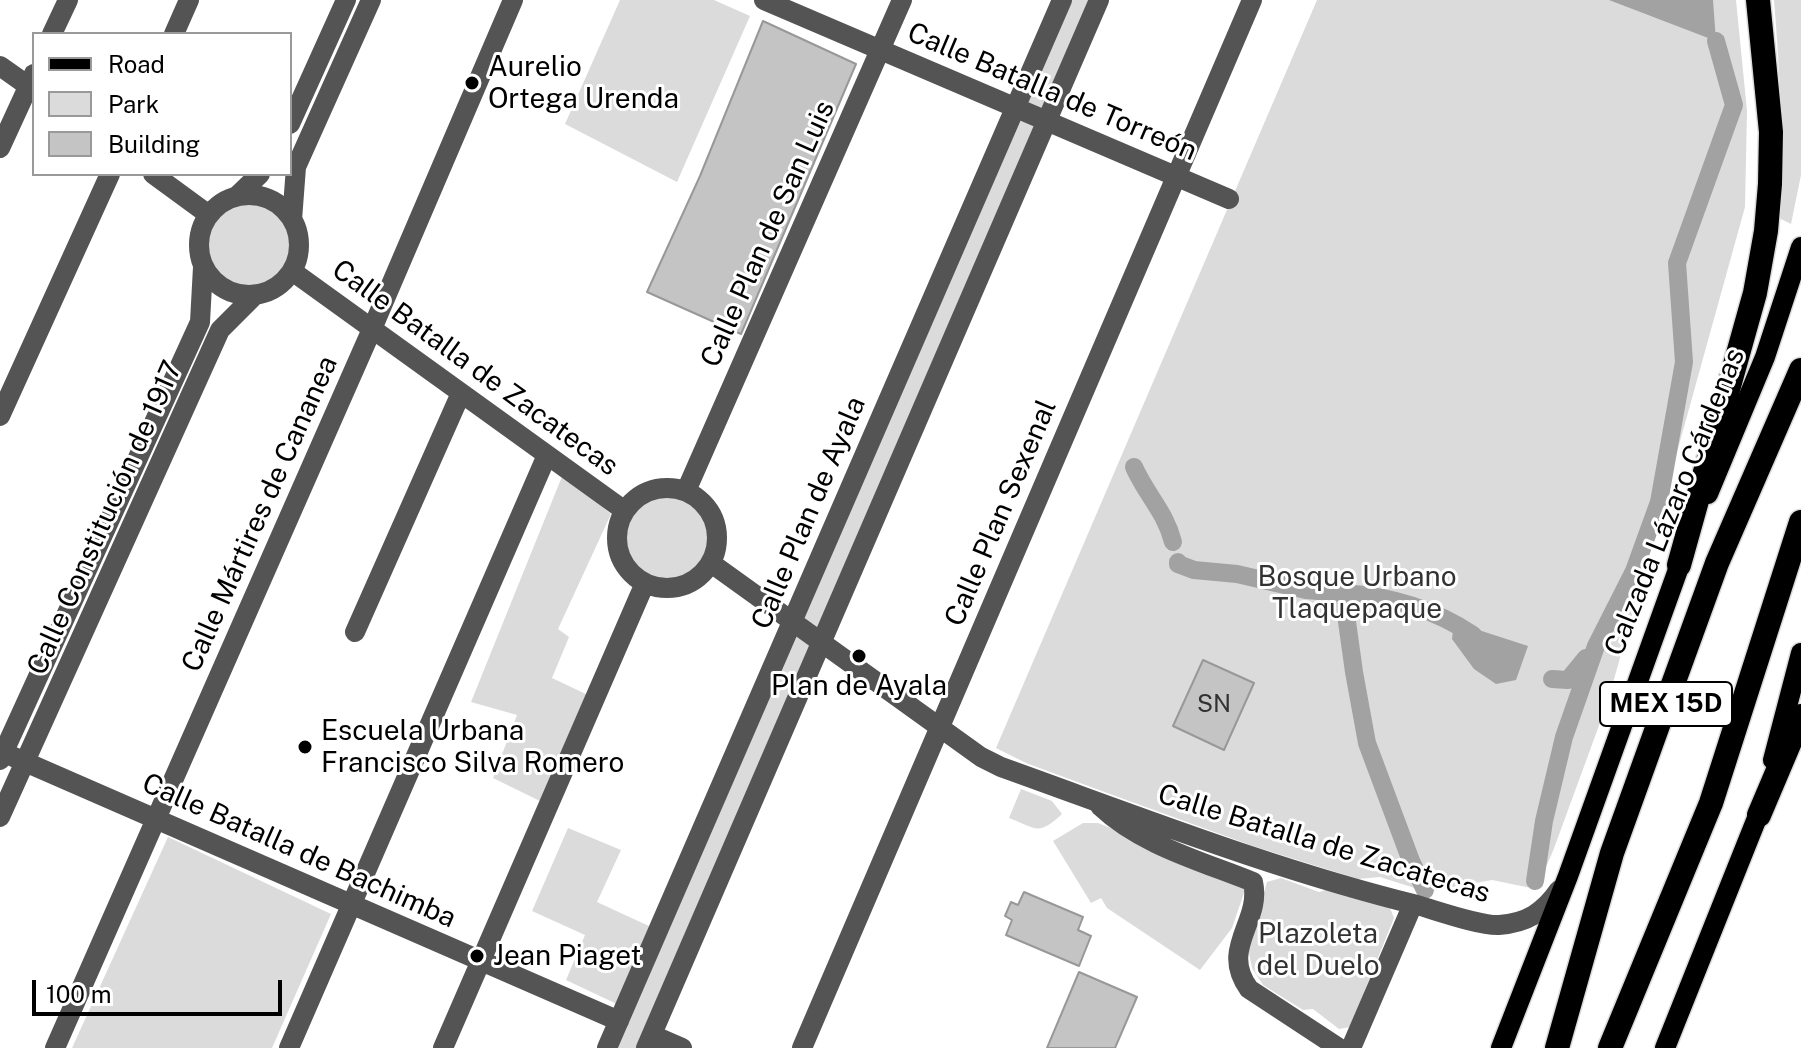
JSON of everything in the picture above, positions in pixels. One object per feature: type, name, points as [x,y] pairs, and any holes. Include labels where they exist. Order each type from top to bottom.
[{"type":"highway","points":[[1679,565],[1755,293],[1766,231],[1771,132],[1758,0]]},
{"type":"highway","name":"MEX 15D","points":[[1557,1048],[1612,853],[1717,563],[1801,370]]},
{"type":"highway","name":"MEX 15D","points":[[1610,1048],[1711,803],[1801,522]]},
{"type":"highway","points":[[1759,815],[1801,716]]},
{"type":"main road","name":"Calzada Lázaro Cárdenas","points":[[1501,1048],[1568,876],[1679,565],[1765,357],[1801,247]]},
{"type":"main road","points":[[1665,1048],[1759,815],[1801,653]]},
{"type":"street","points":[[53,32],[68,0]]},
{"type":"street","points":[[175,32],[189,0]]},
{"type":"street","points":[[292,120],[346,0]]},
{"type":"street","points":[[258,176],[237,196],[217,206],[209,215],[199,240],[203,267],[212,280],[225,290],[239,295],[270,291],[292,271],[299,246],[292,220],[296,167],[371,0]]},
{"type":"street","name":"Calle Mártires de Cananea","points":[[55,1048],[372,329],[513,0]]},
{"type":"street","name":"Calle Batalla de Torreón","points":[[764,0],[1229,199]]},
{"type":"street","name":"Calle Plan de San Luis","points":[[686,491],[902,0]]},
{"type":"street","name":"Calle Plan de Ayala","points":[[607,1048],[1062,0]]},
{"type":"street","points":[[682,1048],[649,1041],[1099,0]]},
{"type":"street","name":"Calle Plan Sexenal","points":[[802,1048],[1252,0]]},
{"type":"street","points":[[0,66],[32,83],[0,148]]},
{"type":"street","points":[[0,416],[109,176]]},
{"type":"street","points":[[156,176],[209,215]]},
{"type":"street","points":[[237,196],[253,195],[269,199],[292,220]]},
{"type":"street","name":"Calle Constitución de 1917","points":[[1,755],[200,322],[203,267]]},
{"type":"street","name":"Calle Batalla de Zacatecas","points":[[292,271],[625,511]]},
{"type":"street","name":"Calle Constitución de 1917","points":[[0,817],[220,330],[255,295]]},
{"type":"street","points":[[355,632],[461,393]]},
{"type":"street","points":[[289,1048],[547,455]]},
{"type":"street","points":[[669,487],[686,491],[703,502],[715,521],[717,542],[711,563],[699,577],[682,586],[663,588],[645,583],[633,575],[619,552],[619,523],[636,498],[652,490],[669,487]]},
{"type":"street","name":"Calle Batalla de Zacatecas","points":[[711,563],[989,762],[1094,801],[1264,860],[1496,925],[1524,921],[1547,908],[1568,876]]},
{"type":"street","points":[[443,1048],[645,583]]},
{"type":"street","name":"Calle Batalla de Bachimba","points":[[1,755],[25,762],[619,1021]]},
{"type":"street","name":"Calle Batalla de Zacatecas","points":[[1094,801],[1119,824],[1253,882],[1253,907],[1238,955],[1243,980],[1249,989],[1339,1048]]},
{"type":"street","points":[[1253,882],[1264,860]]},
{"type":"street","points":[[1351,1048],[1413,904]]},
{"type":"green space","points":[[620,0],[714,0],[750,16],[677,182],[565,124]]},
{"type":"green space","points":[[1065,0],[1096,0],[1044,116],[1020,106]]},
{"type":"green space","name":"Bosque Urbano Tlaquepaque","points":[[1317,0],[1736,0],[1747,111],[1745,207],[1608,701],[1536,889],[1492,880],[1427,892],[1380,877],[1358,879],[1253,846],[1026,763],[996,748]]},
{"type":"green space","points":[[1774,0],[1801,0],[1801,175],[1791,224],[1779,218],[1781,109]]},
{"type":"green space","points":[[1019,109],[1046,121],[823,637],[792,620]]},
{"type":"green space","points":[[249,196],[268,200],[284,210],[294,226],[298,245],[294,264],[284,280],[268,290],[249,294],[230,290],[214,280],[204,264],[200,245],[204,226],[214,210],[230,200]]},
{"type":"green space","points":[[563,474],[611,514],[558,629],[569,637],[552,678],[590,696],[542,802],[493,778],[517,715],[471,702]]},
{"type":"green space","points":[[667,488],[686,492],[702,503],[713,519],[717,538],[713,557],[702,573],[686,584],[667,588],[648,584],[632,573],[621,557],[617,538],[621,519],[632,503],[648,492]]},
{"type":"green space","points":[[795,627],[822,641],[647,1048],[609,1048]]},
{"type":"green space","points":[[1021,789],[1052,801],[1062,814],[1042,828],[1009,818]]},
{"type":"green space","points":[[1083,823],[1098,823],[1239,878],[1245,890],[1232,928],[1200,970],[1107,908],[1101,898],[1091,903],[1053,841]]},
{"type":"green space","points":[[568,828],[621,850],[597,902],[651,927],[621,1006],[566,980],[585,935],[532,911]]},
{"type":"green space","points":[[168,837],[331,914],[272,1048],[72,1048]]},
{"type":"green space","name":"Plazoleta del Duelo","points":[[1281,878],[1319,892],[1329,889],[1390,908],[1394,918],[1350,1027],[1339,1029],[1313,1009],[1303,1010],[1263,985],[1252,968],[1248,948],[1267,882]]},
{"type":"shaded area","points":[[1609,0],[1713,0],[1716,41]]},
{"type":"shaded area","points":[[1454,622],[1528,646],[1516,680],[1496,684],[1474,669],[1452,639]]},
{"type":"building","points":[[763,21],[856,64],[741,334],[647,292],[700,176]]},
{"type":"building","points":[[1203,660],[1254,683],[1224,750],[1173,726]]},
{"type":"building","points":[[1024,892],[1083,917],[1078,930],[1091,936],[1079,966],[1006,935],[1012,920],[1005,916],[1011,902],[1018,905]]},
{"type":"building","points":[[1079,972],[1137,997],[1115,1048],[1047,1048]]},
{"type":"waterway","points":[[1535,881],[1544,821],[1564,737],[1596,646],[1634,571],[1659,502],[1684,362],[1677,263],[1734,105],[1716,41]]},
{"type":"waterway","points":[[1134,467],[1165,521],[1173,542]]},
{"type":"waterway","points":[[1178,562],[1194,570],[1237,574],[1306,590],[1354,594]]},
{"type":"waterway","points":[[1425,890],[1367,743],[1343,593],[1411,605],[1442,617],[1473,635]]},
{"type":"waterway","points":[[1552,679],[1568,680],[1586,658]]},
{"type":"place","name":"Aurelio Ortega Urenda","points":[[472,83]]},
{"type":"place","name":"Plan de Ayala","points":[[859,656]]},
{"type":"place","name":"Escuela Urbana Francisco Silva Romero","points":[[305,747]]},
{"type":"place","name":"Jean Piaget","points":[[477,956]]}]
